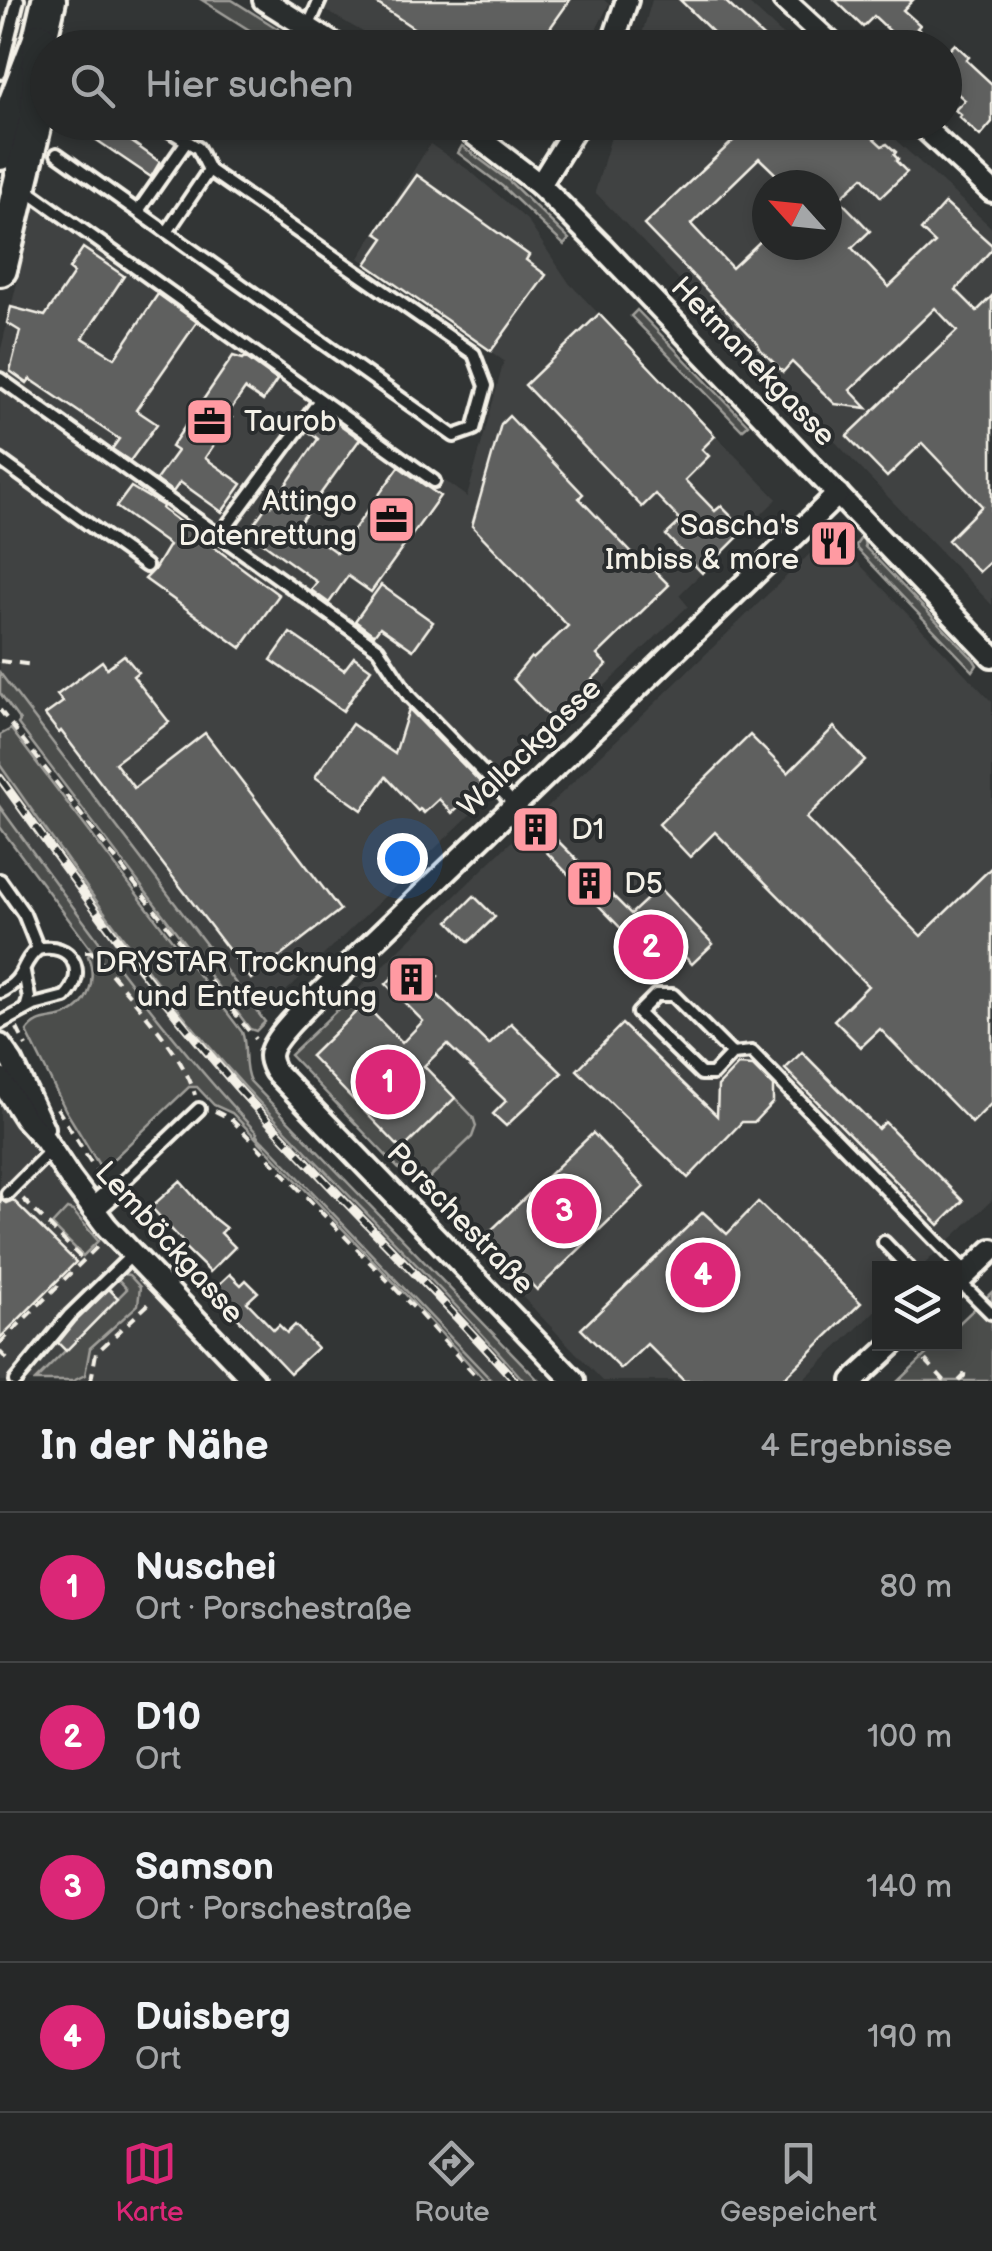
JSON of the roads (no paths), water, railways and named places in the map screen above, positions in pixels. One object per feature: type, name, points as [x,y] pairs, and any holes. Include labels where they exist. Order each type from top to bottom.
[{"type":"main road","points":[[46,30],[50,0]]},
{"type":"main road","points":[[0,154],[13,108],[30,79]]},
{"type":"main road","points":[[7,226],[30,140]]},
{"type":"street","points":[[264,0],[313,30]]},
{"type":"street","points":[[617,30],[627,0]]},
{"type":"street","points":[[784,0],[816,30]]},
{"type":"street","name":"Hetmanekgasse","points":[[481,140],[540,186],[602,247],[992,656]]},
{"type":"street","points":[[540,186],[568,140]]},
{"type":"street","points":[[938,140],[990,186]]},
{"type":"street","name":"Wallackgasse","points":[[270,1051],[280,1033],[838,494]]},
{"type":"street","name":"Lemböckgasse","points":[[0,1045],[12,1062],[48,1145]]},
{"type":"street","name":"Porschestraße","points":[[270,1051],[275,1071],[574,1381]]},
{"type":"street","name":"Lemböckgasse","points":[[0,1079],[24,1118],[93,1210],[254,1381]]},
{"type":"street","points":[[93,1210],[111,1193]]},
{"type":"street","points":[[962,1278],[992,1250]]},
{"type":"street","points":[[854,1381],[886,1351]]},
{"type":"lane","points":[[0,73],[18,0]]},
{"type":"lane","points":[[308,27],[320,0]]},
{"type":"lane","points":[[56,154],[454,436],[474,429],[486,386],[474,354],[209,170],[198,148],[186,141],[138,212]]},
{"type":"lane","points":[[166,232],[209,170]]},
{"type":"lane","points":[[7,226],[320,400],[434,481]]},
{"type":"lane","points":[[0,378],[378,648],[409,696],[514,804]]},
{"type":"lane","points":[[220,535],[320,400]]},
{"type":"lane","points":[[0,460],[146,566]]},
{"type":"lane","points":[[0,880],[24,914],[38,949]]},
{"type":"lane","points":[[0,992],[12,986],[38,949],[57,948],[71,958],[77,974],[70,992],[59,1000],[39,1003],[0,1022]]},
{"type":"lane","points":[[24,972],[29,998],[26,1009]]},
{"type":"lane","points":[[732,1054],[673,996],[656,995],[638,1012],[700,1074],[713,1074],[732,1054],[752,1052],[943,1261]]},
{"type":"lane","points":[[111,1193],[199,1109]]},
{"type":"lane","points":[[10,1191],[48,1145]]},
{"type":"lane","points":[[884,1242],[902,1261]]},
{"type":"lane","points":[[14,1381],[70,1314],[132,1255]]},
{"type":"lane","points":[[962,1282],[990,1313]]},
{"type":"railway","points":[[0,778],[115,936],[205,1050],[515,1381]]},
{"type":"place","name":"Taurob","points":[[209,422]]},
{"type":"place","name":"Attingo Datenrettung","points":[[392,519]]},
{"type":"place","name":"Sascha's Imbiss & more","points":[[834,543]]},
{"type":"place","name":"D1","points":[[536,830]]},
{"type":"place","name":"D5","points":[[589,884]]},
{"type":"place","name":"D10","points":[[651,947]]},
{"type":"place","name":"DRYSTAR Trocknung und Entfeuchtung","points":[[412,980]]},
{"type":"place","name":"Nuschei","points":[[388,1082]]},
{"type":"place","name":"Samson","points":[[564,1211]]},
{"type":"place","name":"Duisberg","points":[[703,1275]]}]
